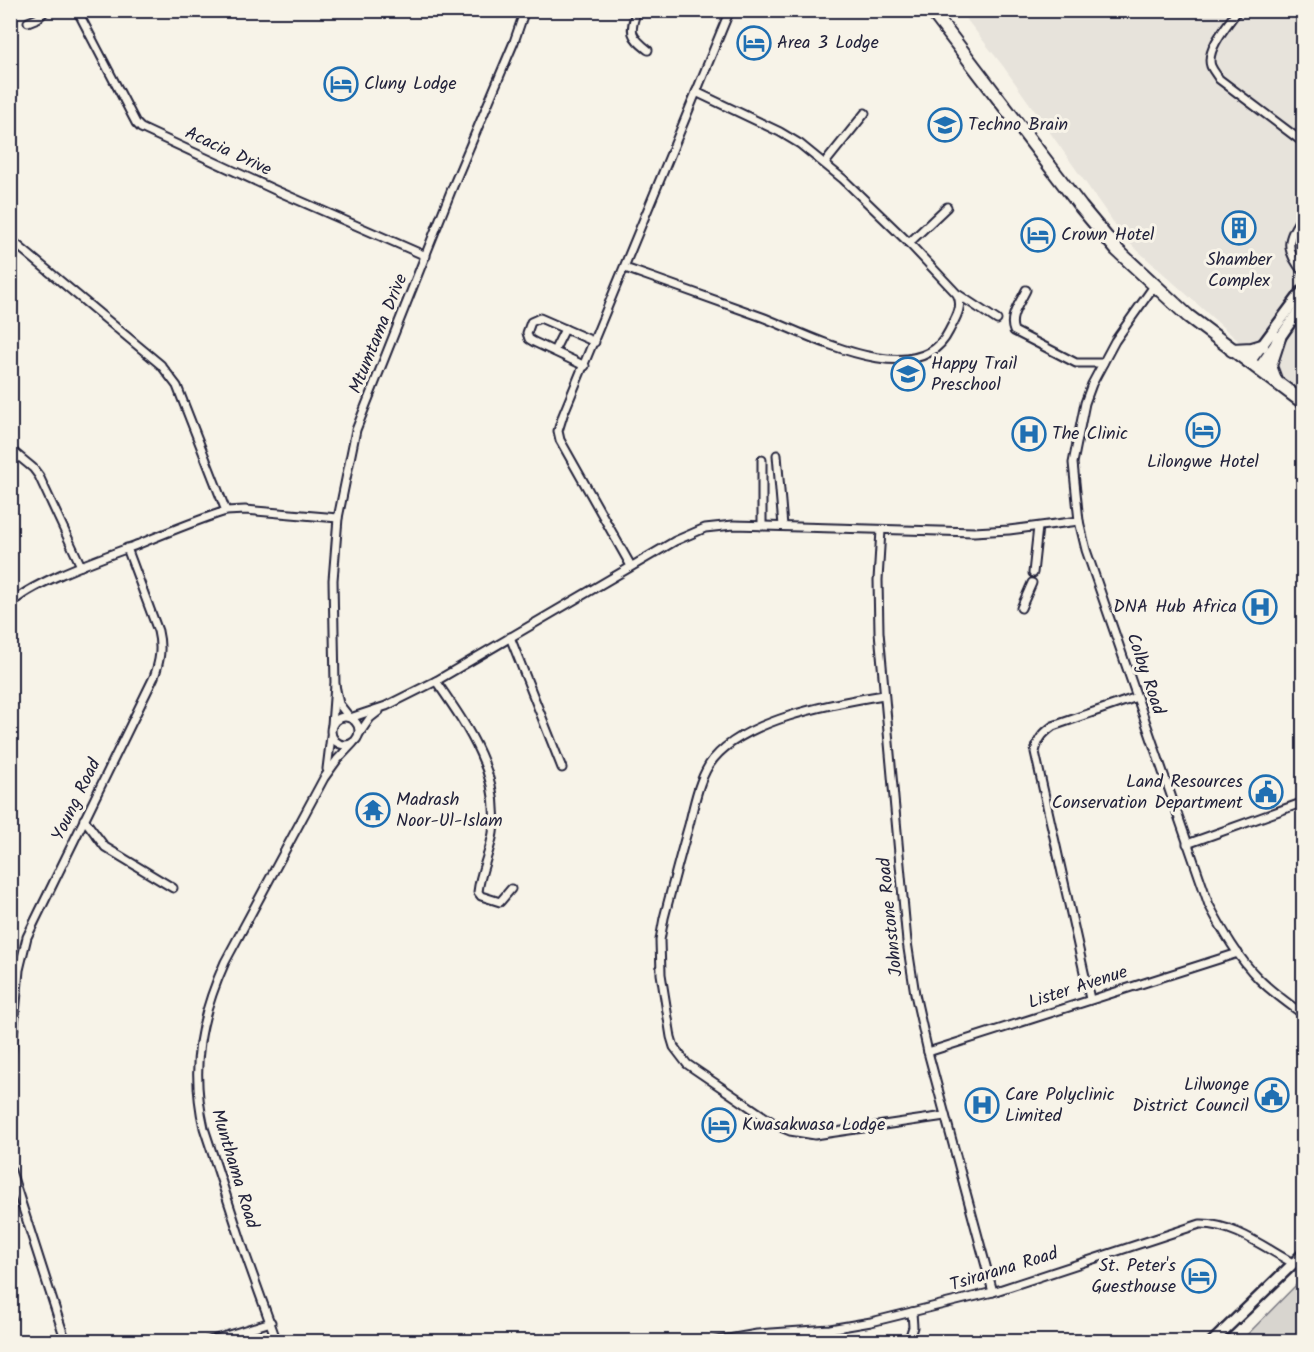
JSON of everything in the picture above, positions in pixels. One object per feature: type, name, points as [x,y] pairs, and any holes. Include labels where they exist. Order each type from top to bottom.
[{"type":"highway","points":[[931,10],[1103,235],[1195,322],[1304,403]]},
{"type":"highway","points":[[1276,383],[1270,366],[1279,338]]},
{"type":"highway","points":[[1232,350],[1252,350],[1262,346]]},
{"type":"main road","points":[[1253,366],[1262,346],[1304,289]]},
{"type":"main road","points":[[1253,366],[1279,338],[1304,303]]},
{"type":"main road","points":[[1212,1341],[1304,1253]]},
{"type":"street","points":[[28,22],[38,18],[46,10]]},
{"type":"street","name":"Acacia Drive","points":[[76,10],[136,123],[141,128],[426,256]]},
{"type":"street","name":"Mtumtama Drive","points":[[335,685],[333,580],[338,518],[357,430],[380,367],[525,10]]},
{"type":"street","points":[[637,10],[632,35],[648,50]]},
{"type":"street","points":[[631,566],[560,440],[558,431],[730,10]]},
{"type":"street","points":[[778,10],[796,13],[814,10]]},
{"type":"street","points":[[1238,10],[1218,38],[1210,55],[1211,66],[1219,79],[1304,143]]},
{"type":"street","points":[[696,92],[780,132],[825,164],[909,243],[957,294],[997,320]]},
{"type":"street","points":[[825,164],[865,113]]},
{"type":"street","points":[[909,243],[947,207]]},
{"type":"street","points":[[1304,214],[1290,237],[1289,249],[1294,262],[1304,273]]},
{"type":"street","points":[[10,239],[161,365],[177,386],[226,511]]},
{"type":"street","points":[[625,268],[773,322],[844,351],[880,358],[913,358],[933,351],[941,344],[959,309],[957,294]]},
{"type":"street","name":"Colby Road","points":[[1155,286],[1115,341],[1088,393],[1076,446],[1074,478],[1079,521],[1086,550],[1209,905],[1238,952],[1258,978],[1304,1015]]},
{"type":"street","points":[[1026,290],[1013,315],[1011,323],[1014,331],[1076,363],[1103,363]]},
{"type":"street","points":[[585,366],[529,339],[526,333],[531,322],[540,318],[595,342]]},
{"type":"street","points":[[554,351],[565,329]]},
{"type":"street","points":[[10,450],[33,468],[39,477],[81,566]]},
{"type":"street","points":[[777,455],[783,526]]},
{"type":"street","points":[[762,460],[762,526]]},
{"type":"street","points":[[10,605],[17,597],[29,590],[81,566],[226,511],[245,510],[338,518]]},
{"type":"street","points":[[332,725],[338,719],[350,718],[386,706],[436,681],[631,566],[675,541],[705,528],[725,525],[974,532],[1079,521]]},
{"type":"street","points":[[1033,573],[1038,527]]},
{"type":"street","name":"Johnstone Road","points":[[881,530],[878,607],[884,695],[910,967],[928,1052],[993,1292]]},
{"type":"street","name":"Young Road","points":[[10,1070],[23,948],[154,677],[160,660],[161,645],[158,632],[127,548]]},
{"type":"street","points":[[1021,608],[1032,583]]},
{"type":"street","points":[[510,637],[562,768]]},
{"type":"street","points":[[436,681],[478,744],[492,792],[493,832],[478,892],[481,896],[500,902],[511,889]]},
{"type":"street","points":[[335,685],[339,704],[357,724],[359,734]]},
{"type":"street","points":[[324,778],[330,755],[335,685]]},
{"type":"street","points":[[884,695],[793,715],[762,726],[733,740],[713,760],[699,784],[664,918],[660,940],[661,974],[671,1037],[687,1064],[778,1126],[790,1131],[815,1135],[945,1116]]},
{"type":"street","points":[[1090,999],[1035,752],[1037,741],[1053,726],[1137,698]]},
{"type":"street","points":[[324,778],[370,718],[386,706]]},
{"type":"street","points":[[331,735],[338,743],[348,745],[353,742]]},
{"type":"street","name":"Munthama Road","points":[[277,1341],[204,1128],[198,1092],[197,1055],[208,1001],[225,962],[324,778]]},
{"type":"street","points":[[1187,844],[1304,801]]},
{"type":"street","points":[[84,819],[105,847],[173,888]]},
{"type":"street","name":"Lister Avenue","points":[[928,1052],[1238,952]]},
{"type":"street","points":[[10,1168],[66,1341]]},
{"type":"street","name":"Tsirarana Road","points":[[711,1341],[757,1334],[850,1326],[912,1312],[993,1292],[1200,1224],[1227,1228],[1293,1263]]},
{"type":"street","points":[[908,1341],[912,1334],[912,1312]]},
{"type":"street","points":[[206,1341],[271,1322]]},
{"type":"shaded area","points":[[960,11],[1303,11],[1303,399],[1126,240],[1003,66]]},
{"type":"shaded area","points":[[1303,1278],[1303,1341],[1241,1341]]},
{"type":"place","name":"Area 3 Lodge","points":[[754,43]]},
{"type":"place","name":"Cluny Lodge","points":[[341,84]]},
{"type":"place","name":"Techno Brain","points":[[945,125]]},
{"type":"place","name":"Shamber Complex","points":[[1239,228]]},
{"type":"place","name":"Crown Hotel","points":[[1038,235]]},
{"type":"place","name":"Happy Trail Preschool","points":[[908,374]]},
{"type":"place","name":"Lilongwe Hotel","points":[[1203,430]]},
{"type":"place","name":"The Clinic","points":[[1029,434]]},
{"type":"place","name":"DNA Hub Africa","points":[[1260,607]]},
{"type":"place","name":"Land Resources Conservation Department","points":[[1266,792]]},
{"type":"place","name":"Madrash Noor-Ul-Islam","points":[[373,810]]},
{"type":"place","name":"Lilwonge District Council","points":[[1272,1095]]},
{"type":"place","name":"Care Polyclinic Limited","points":[[982,1105]]},
{"type":"place","name":"Kwasakwasa Lodge","points":[[719,1125]]},
{"type":"place","name":"St. Peter's Guesthouse","points":[[1199,1276]]}]
